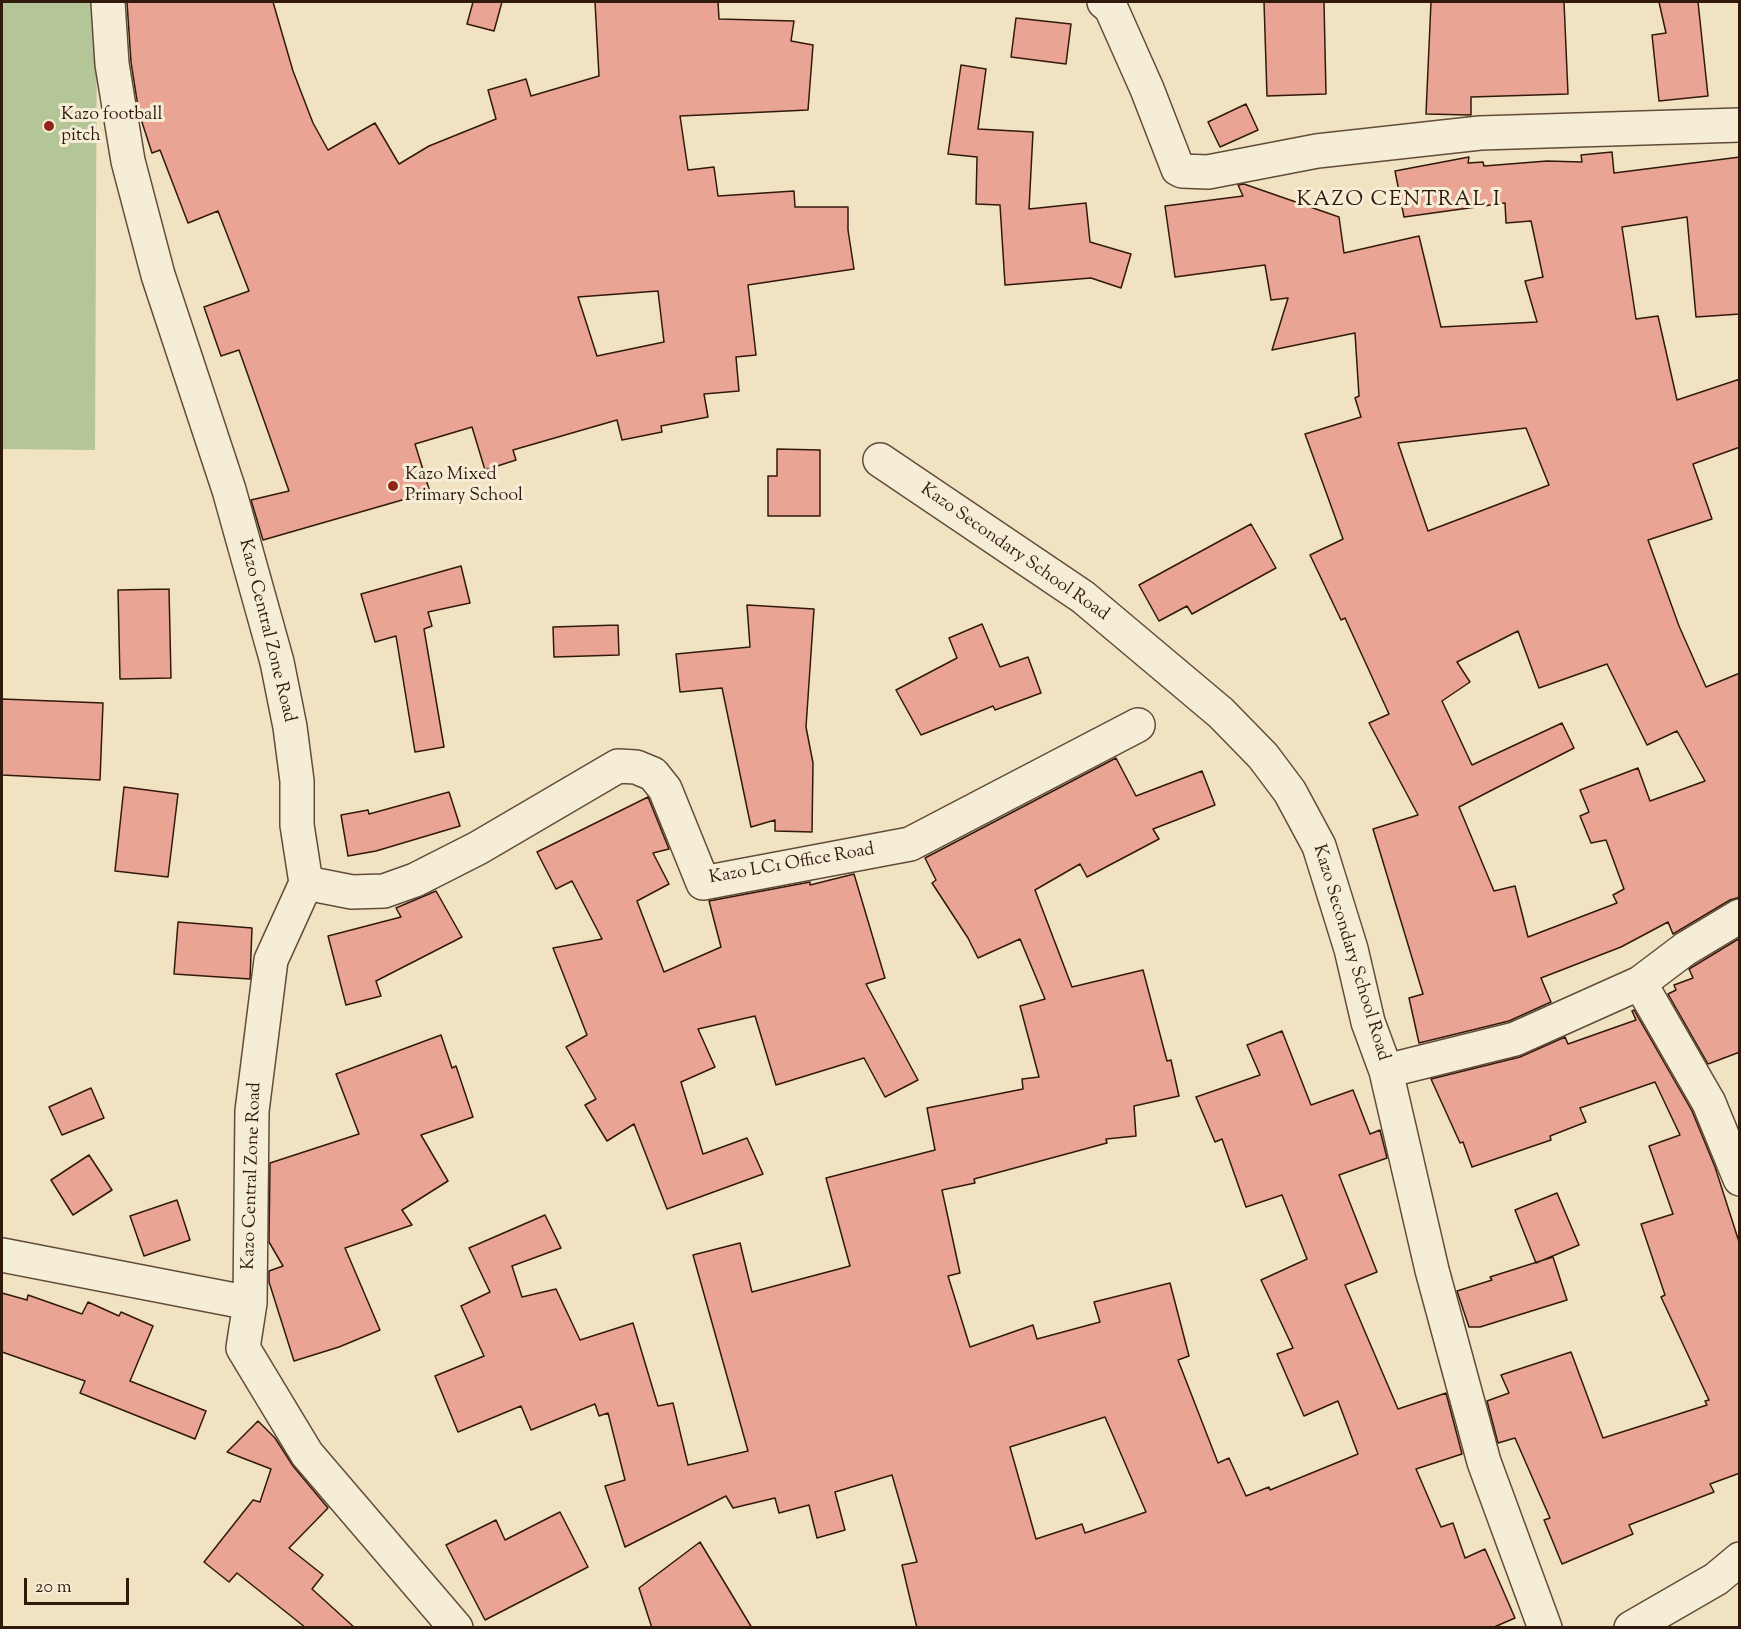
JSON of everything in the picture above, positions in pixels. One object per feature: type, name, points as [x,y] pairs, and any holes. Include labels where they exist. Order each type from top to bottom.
[{"type":"street","name":"Kazo Central Zone Road","points":[[108,2],[112,64],[128,161],[158,275],[229,490],[277,662],[297,781],[297,825],[306,883],[271,960],[252,1112],[250,1303],[243,1348],[307,1454],[456,1628]]},
{"type":"street","points":[[1104,2],[1111,8],[1148,88],[1178,169],[1182,171],[1208,172],[1317,151],[1480,133],[1740,125]]},
{"type":"street","name":"Kazo Secondary School Road","points":[[880,460],[1083,597],[1221,713],[1263,756],[1290,792],[1319,846],[1351,949],[1368,1022],[1386,1071],[1432,1270],[1484,1462],[1545,1628]]},
{"type":"street","name":"Kazo LC1 Office Road","points":[[306,883],[352,892],[384,891],[478,848],[618,766],[636,767],[653,774],[665,789],[703,883],[910,844],[1138,725]]},
{"type":"street","points":[[1386,1071],[1515,1039],[1640,983],[1685,949],[1740,916]]},
{"type":"street","points":[[1640,983],[1708,1103],[1740,1179]]},
{"type":"street","points":[[2,1255],[250,1303]]},
{"type":"street","points":[[1631,1628],[1716,1578],[1740,1559]]},
{"type":"green space","name":"Kazo football pitch","points":[[2,2],[97,2],[95,450],[2,449]]},
{"type":"building","points":[[127,2],[273,2],[293,71],[313,123],[328,150],[375,123],[399,164],[429,146],[496,119],[488,90],[526,79],[531,96],[599,76],[595,2],[718,2],[719,19],[794,21],[791,41],[813,45],[808,110],[680,116],[688,170],[714,167],[718,196],[794,191],[795,207],[848,207],[848,230],[854,269],[748,285],[756,355],[736,357],[739,391],[704,394],[708,417],[661,426],[662,432],[622,440],[617,420],[513,450],[516,460],[485,470],[472,427],[415,444],[430,492],[263,540],[251,500],[289,491],[239,350],[221,356],[204,307],[249,291],[218,211],[188,223],[160,150],[152,153],[139,113],[131,62]],"holes":[[[658,291],[664,342],[597,356],[578,297]]]},
{"type":"building","points":[[473,2],[502,2],[494,31],[467,24]]},
{"type":"building","points":[[1264,2],[1324,2],[1326,94],[1267,96]]},
{"type":"building","points":[[1431,2],[1564,2],[1568,94],[1471,97],[1471,115],[1426,114]]},
{"type":"building","points":[[1659,2],[1698,2],[1708,96],[1659,101],[1652,35],[1666,33]]},
{"type":"building","points":[[1016,18],[1071,24],[1066,64],[1011,57]]},
{"type":"building","points":[[961,65],[986,69],[978,129],[1033,132],[1029,209],[1086,203],[1090,242],[1131,254],[1121,288],[1091,278],[1005,285],[1000,205],[976,204],[977,157],[948,154]]},
{"type":"building","points":[[1246,104],[1258,130],[1220,147],[1208,122]]},
{"type":"building","points":[[1612,152],[1614,173],[1740,157],[1740,314],[1696,317],[1687,217],[1622,227],[1636,319],[1658,316],[1677,400],[1740,379],[1740,447],[1693,464],[1712,519],[1648,540],[1679,626],[1706,687],[1740,673],[1740,897],[1730,900],[1673,934],[1668,922],[1621,947],[1541,978],[1551,1002],[1509,1021],[1419,1043],[1409,998],[1423,994],[1373,829],[1418,815],[1369,723],[1389,714],[1345,618],[1341,620],[1310,555],[1343,539],[1305,434],[1361,417],[1355,398],[1359,396],[1355,333],[1272,350],[1288,298],[1271,300],[1265,265],[1175,277],[1165,206],[1243,196],[1238,185],[1244,184],[1339,217],[1344,253],[1419,236],[1441,327],[1537,322],[1525,281],[1543,277],[1531,221],[1506,223],[1505,203],[1404,217],[1395,171],[1469,157],[1468,163],[1483,162],[1484,166],[1547,161],[1582,162],[1581,155]],"holes":[[[1526,428],[1549,485],[1428,531],[1398,443]],[[1518,631],[1539,688],[1607,664],[1647,745],[1677,731],[1705,781],[1650,801],[1638,768],[1580,790],[1589,812],[1580,816],[1591,843],[1606,840],[1624,889],[1613,895],[1617,903],[1528,937],[1515,886],[1494,891],[1459,807],[1574,748],[1562,723],[1472,765],[1442,701],[1470,682],[1457,662]]]},
{"type":"building","points":[[777,449],[820,450],[820,516],[768,516],[768,476],[777,476]]},
{"type":"building","points":[[1251,524],[1276,568],[1192,614],[1187,606],[1159,621],[1139,585]]},
{"type":"building","points":[[461,566],[470,603],[428,612],[432,626],[424,629],[444,747],[415,752],[396,636],[375,642],[361,594]]},
{"type":"building","points":[[169,589],[171,678],[120,679],[118,590]]},
{"type":"building","points":[[747,605],[814,609],[806,727],[813,763],[812,832],[775,831],[775,820],[751,827],[722,688],[680,692],[676,654],[750,647]]},
{"type":"building","points":[[982,624],[1000,667],[1028,657],[1041,693],[995,710],[993,706],[921,735],[896,690],[957,658],[949,638]]},
{"type":"building","points":[[618,625],[619,655],[554,657],[553,627]]},
{"type":"building","points":[[2,699],[103,703],[100,780],[2,775]]},
{"type":"building","points":[[1116,758],[1136,796],[1202,771],[1215,805],[1153,829],[1159,839],[1087,877],[1080,864],[1035,890],[1072,987],[1143,970],[1167,1061],[1171,1060],[1179,1096],[1134,1106],[1136,1136],[1106,1139],[1107,1143],[974,1179],[975,1183],[942,1190],[960,1273],[948,1276],[970,1347],[1033,1325],[1037,1339],[1100,1322],[1094,1302],[1170,1283],[1189,1356],[1178,1360],[1218,1463],[1229,1458],[1246,1496],[1269,1487],[1270,1490],[1358,1454],[1338,1401],[1304,1416],[1277,1354],[1293,1348],[1261,1280],[1307,1259],[1282,1195],[1246,1207],[1222,1139],[1215,1142],[1196,1097],[1260,1075],[1247,1045],[1282,1031],[1311,1105],[1353,1090],[1370,1134],[1380,1130],[1387,1158],[1339,1175],[1377,1272],[1345,1285],[1398,1409],[1446,1393],[1462,1454],[1416,1469],[1441,1527],[1453,1523],[1465,1558],[1485,1549],[1515,1618],[1492,1628],[917,1628],[902,1565],[917,1562],[892,1475],[835,1492],[845,1530],[817,1538],[809,1505],[779,1513],[775,1498],[733,1508],[726,1496],[625,1547],[605,1486],[625,1480],[608,1413],[599,1416],[595,1404],[531,1430],[521,1406],[458,1432],[435,1376],[484,1356],[461,1306],[490,1292],[469,1248],[545,1215],[561,1248],[512,1266],[522,1297],[556,1289],[580,1340],[633,1323],[658,1406],[673,1403],[688,1465],[748,1451],[693,1255],[740,1243],[752,1292],[850,1266],[826,1178],[935,1150],[927,1108],[1023,1089],[1022,1079],[1039,1077],[1020,1006],[1045,999],[1020,939],[978,958],[968,938],[932,883],[936,880],[925,858]],"holes":[[[1105,1417],[1146,1512],[1085,1533],[1082,1524],[1036,1539],[1010,1447]]]},
{"type":"building","points":[[124,787],[178,794],[168,877],[115,871]]},
{"type":"building","points":[[449,792],[460,826],[376,851],[348,856],[341,815],[368,810],[369,814]]},
{"type":"building","points":[[648,797],[669,849],[653,853],[669,884],[637,901],[664,972],[721,947],[709,901],[810,882],[810,885],[854,874],[885,978],[866,984],[918,1080],[885,1097],[864,1058],[776,1085],[755,1016],[698,1029],[715,1067],[681,1082],[703,1154],[747,1138],[763,1174],[667,1209],[634,1124],[607,1141],[585,1105],[596,1099],[566,1047],[587,1035],[553,948],[602,939],[572,881],[556,889],[537,852]]},
{"type":"building","points":[[436,891],[462,937],[376,981],[381,996],[346,1005],[328,936],[401,917],[396,908]]},
{"type":"building","points":[[178,922],[252,928],[250,979],[174,974]]},
{"type":"building","points":[[1740,938],[1740,1052],[1708,1064],[1668,994],[1676,990],[1674,985],[1693,978],[1689,969]]},
{"type":"building","points":[[1634,1010],[1692,1111],[1715,1167],[1740,1245],[1740,1473],[1710,1484],[1714,1492],[1629,1525],[1633,1534],[1562,1564],[1544,1520],[1550,1518],[1515,1438],[1498,1443],[1487,1401],[1509,1393],[1501,1375],[1571,1352],[1603,1438],[1707,1405],[1705,1401],[1709,1400],[1661,1297],[1665,1295],[1641,1224],[1673,1214],[1649,1146],[1680,1135],[1655,1082],[1580,1108],[1586,1122],[1550,1136],[1551,1140],[1472,1167],[1463,1142],[1460,1143],[1431,1079],[1520,1057],[1565,1037],[1568,1044],[1636,1020],[1632,1011]]},
{"type":"building","points":[[441,1035],[452,1068],[456,1066],[473,1117],[421,1135],[448,1181],[402,1210],[412,1225],[345,1248],[380,1330],[339,1347],[294,1361],[269,1282],[269,1271],[283,1266],[269,1242],[270,1163],[359,1134],[336,1074]]},
{"type":"building","points":[[91,1088],[104,1118],[62,1135],[49,1107]]},
{"type":"building","points":[[89,1155],[112,1190],[73,1215],[51,1180]]},
{"type":"building","points":[[1557,1193],[1579,1245],[1536,1263],[1515,1210]]},
{"type":"building","points":[[177,1200],[190,1240],[144,1256],[130,1216]]},
{"type":"building","points":[[1553,1257],[1567,1300],[1480,1327],[1469,1327],[1457,1291],[1492,1280],[1490,1277]]},
{"type":"building","points":[[2,1293],[27,1300],[28,1295],[82,1314],[88,1302],[119,1316],[121,1312],[153,1326],[130,1381],[206,1411],[195,1439],[80,1393],[85,1381],[2,1352]]},
{"type":"building","points":[[258,1421],[275,1438],[293,1466],[328,1508],[289,1548],[323,1575],[312,1589],[355,1628],[306,1628],[237,1573],[229,1582],[204,1562],[253,1500],[260,1502],[271,1469],[227,1452]]},
{"type":"building","points":[[560,1512],[588,1567],[485,1620],[446,1545],[496,1520],[505,1540]]},
{"type":"building","points":[[700,1542],[752,1628],[652,1628],[639,1588]]},
{"type":"place","name":"Kazo football pitch","points":[[49,126]]},
{"type":"place","name":"Kazo Mixed Primary School","points":[[393,486]]},
{"type":"district","name":"KAZO CENTRAL I","points":[[1399,201]]}]
